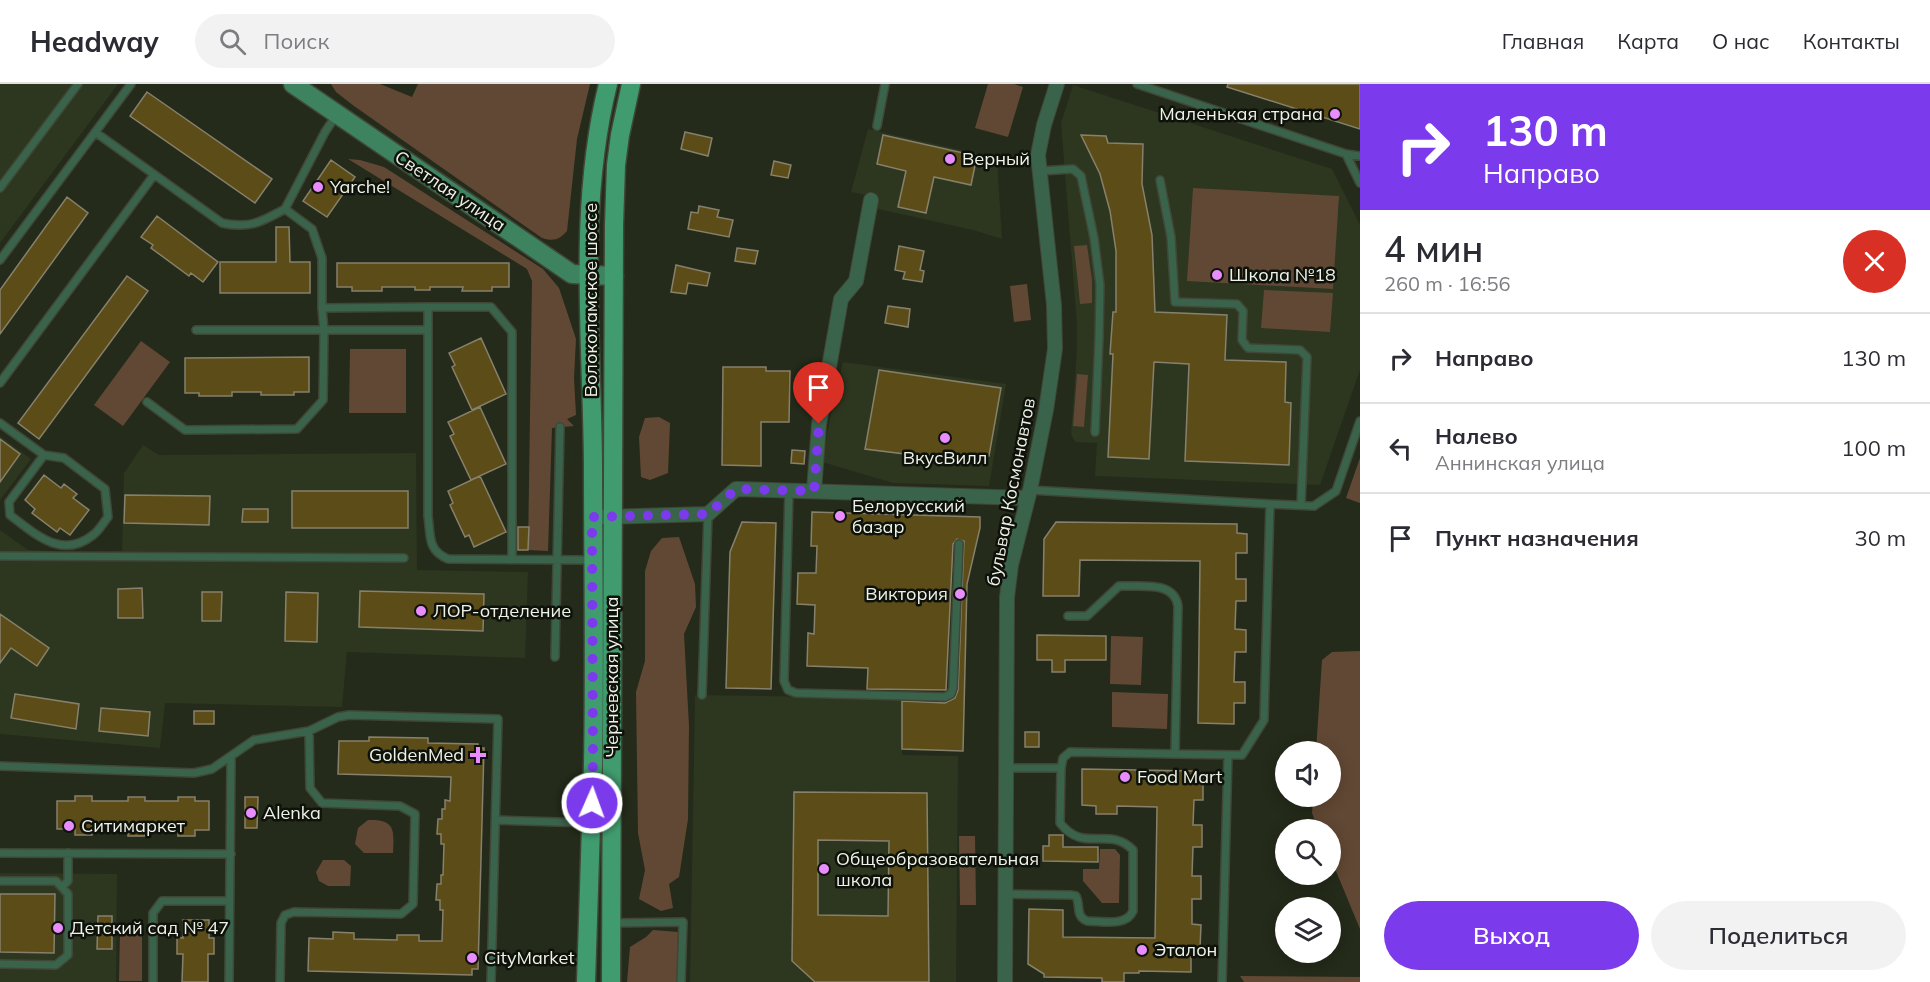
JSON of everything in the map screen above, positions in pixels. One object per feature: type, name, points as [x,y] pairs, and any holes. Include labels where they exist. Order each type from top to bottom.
[{"type":"main road","name":"Волоколамское шоссе","points":[[592,517],[589,225],[594,163],[608,84]]},
{"type":"main road","name":"Волоколамское шоссе","points":[[613,517],[615,165],[631,84]]},
{"type":"main road","name":"Черневская улица","points":[[586,982],[593,763],[592,517]]},
{"type":"main road","name":"Черневская улица","points":[[611,982],[613,517]]},
{"type":"street","name":"бульвар Космонавтов","points":[[1005,982],[1007,597],[1011,565],[1029,494],[1050,388],[1055,349],[1054,305],[1038,155],[1044,125],[1057,84]]},
{"type":"street","name":"Светлая улица","points":[[295,85],[572,274],[614,276]]},
{"type":"street","points":[[814,491],[819,424],[841,298],[856,281],[871,200]]},
{"type":"street","points":[[592,517],[708,514],[736,489],[1029,494]]},
{"type":"lane","points":[[0,188],[78,84]]},
{"type":"lane","points":[[0,260],[131,84]]},
{"type":"lane","points":[[877,126],[885,84]]},
{"type":"lane","points":[[1137,84],[1346,154],[1360,156]]},
{"type":"lane","points":[[95,132],[222,223],[235,226],[255,225],[285,209],[325,132],[337,114]]},
{"type":"lane","points":[[1346,154],[1360,183]]},
{"type":"lane","points":[[1040,171],[1073,169],[1081,176],[1092,227],[1100,285],[1100,339],[1095,432]]},
{"type":"lane","points":[[0,384],[154,175]]},
{"type":"lane","points":[[1160,180],[1171,237],[1174,302],[1237,304],[1243,311],[1242,340],[1248,348],[1300,350],[1307,357],[1301,505]]},
{"type":"lane","points":[[147,402],[185,430],[297,429],[323,400],[322,258],[312,229],[285,209]]},
{"type":"lane","points":[[428,307],[428,516],[432,545],[438,554],[448,559],[592,560]]},
{"type":"lane","points":[[322,308],[491,308],[512,332],[512,560]]},
{"type":"lane","points":[[196,330],[427,330]]},
{"type":"lane","points":[[1029,494],[1314,506],[1336,491],[1360,421]]},
{"type":"lane","points":[[0,423],[44,455],[64,458],[105,489],[108,517],[94,535],[78,544],[68,546],[43,540],[10,515],[9,502],[44,455]]},
{"type":"lane","points":[[555,657],[560,427]]},
{"type":"lane","points":[[789,490],[784,681],[788,690],[796,693],[945,697],[951,694],[959,544]]},
{"type":"lane","points":[[1005,894],[1071,895],[1076,896],[1078,913],[1082,919],[1087,921],[1123,922],[1130,918],[1133,911],[1132,850],[1118,840],[1081,838],[1070,834],[1060,823],[1061,768],[1063,758],[1070,752],[1242,755],[1264,720],[1270,504]]},
{"type":"lane","points":[[702,694],[708,514]]},
{"type":"lane","points":[[0,556],[404,558]]},
{"type":"lane","points":[[1068,616],[1087,616],[1119,586],[1159,587],[1173,594],[1177,599],[1175,754]]},
{"type":"lane","points":[[0,766],[194,773],[212,769],[254,740],[309,731],[338,717],[349,715],[498,719],[491,982]]},
{"type":"lane","points":[[280,982],[281,923],[285,915],[294,912],[401,914],[413,904],[415,814],[400,806],[322,803],[310,788],[309,731]]},
{"type":"lane","points":[[1222,982],[1228,755]]},
{"type":"lane","points":[[229,982],[231,758]]},
{"type":"lane","points":[[1006,768],[1061,768]]},
{"type":"lane","points":[[496,820],[591,823]]},
{"type":"lane","points":[[0,852],[231,854]]},
{"type":"lane","points":[[62,887],[68,881],[68,853]]},
{"type":"lane","points":[[0,881],[56,881],[68,894],[68,955],[56,965],[0,964]]},
{"type":"lane","points":[[153,982],[153,913],[162,901],[229,901]]},
{"type":"lane","points":[[612,923],[683,922],[681,982]]},
{"type":"shaded area","points":[[0,84],[118,84],[0,243]]},
{"type":"shaded area","points":[[331,84],[380,84],[412,97],[418,84],[590,84],[577,139],[567,231],[556,239],[542,238],[354,106],[336,92]]},
{"type":"shaded area","points":[[988,84],[1014,84],[1023,87],[1008,137],[975,128]]},
{"type":"shaded area","name":"Школа №18","points":[[1073,85],[1332,169],[1360,225],[1360,370],[1320,485],[1095,476],[1097,443],[1075,442],[1071,434],[1077,325],[1061,123]]},
{"type":"shaded area","points":[[868,129],[997,158],[1002,239],[973,230],[874,208],[876,197],[851,192]]},
{"type":"shaded area","points":[[348,159],[384,167],[543,269],[559,288],[576,339],[574,378],[576,415],[567,419],[574,426],[552,428],[548,551],[528,550],[532,281],[527,269]]},
{"type":"shaded area","points":[[1193,188],[1339,196],[1333,289],[1187,281]]},
{"type":"shaded area","points":[[1087,245],[1092,280],[1092,303],[1080,304],[1074,246]]},
{"type":"shaded area","points":[[1027,284],[1031,320],[1014,322],[1010,286]]},
{"type":"shaded area","points":[[1264,290],[1333,293],[1330,332],[1261,328]]},
{"type":"shaded area","points":[[141,341],[170,362],[123,426],[94,405]]},
{"type":"shaded area","points":[[350,349],[406,349],[406,413],[349,413]]},
{"type":"shaded area","points":[[843,362],[1006,384],[989,486],[893,483],[822,462]]},
{"type":"shaded area","points":[[1077,374],[1088,375],[1084,427],[1073,426]]},
{"type":"shaded area","points":[[659,417],[670,423],[668,473],[650,480],[641,477],[639,437],[645,418]]},
{"type":"shaded area","points":[[0,436],[31,459],[0,500]]},
{"type":"shaded area","points":[[143,445],[159,455],[416,453],[417,570],[528,572],[525,658],[347,652],[342,707],[165,703],[160,748],[0,734],[0,530],[28,550],[122,551],[124,473]]},
{"type":"shaded area","points":[[1360,458],[1360,503],[1346,498]]},
{"type":"shaded area","points":[[679,537],[695,584],[696,607],[684,634],[689,726],[688,819],[679,877],[669,884],[673,908],[661,911],[639,899],[645,870],[638,833],[636,692],[645,661],[645,571],[651,551],[662,538]]},
{"type":"shaded area","points":[[1111,636],[1143,637],[1141,685],[1110,684]]},
{"type":"shaded area","points":[[1360,651],[1360,929],[1341,883],[1341,819],[1314,819],[1312,813],[1312,807],[1341,807],[1341,741],[1317,741],[1322,660],[1332,652]]},
{"type":"shaded area","points":[[1112,692],[1168,694],[1167,729],[1112,727]]},
{"type":"shaded area","name":"Общеобразовательная школа","points":[[695,695],[902,698],[902,755],[958,756],[956,982],[690,982]]},
{"type":"shaded area","points":[[368,820],[388,824],[393,833],[393,853],[364,853],[355,844],[358,828]]},
{"type":"shaded area","points":[[959,836],[975,836],[976,905],[960,905]]},
{"type":"shaded area","points":[[1100,849],[1115,849],[1120,855],[1119,903],[1102,903],[1083,881],[1083,869],[1099,869]]},
{"type":"shaded area","points":[[323,860],[344,860],[351,866],[350,886],[328,886],[319,881],[316,872]]},
{"type":"shaded area","name":"Детский сад № 47","points":[[0,873],[117,874],[116,982],[0,982]]},
{"type":"shaded area","points":[[653,930],[678,932],[677,982],[627,982],[630,947]]},
{"type":"shaded area","points":[[120,931],[142,931],[142,981],[119,981]]},
{"type":"shaded area","points":[[1240,976],[1360,977],[1360,982],[1244,982]]},
{"type":"building","points":[[1228,84],[1360,84],[1360,129],[1227,87]]},
{"type":"building","points":[[147,92],[272,179],[255,203],[130,116]]},
{"type":"building","points":[[685,132],[712,138],[708,156],[681,149]]},
{"type":"building","points":[[883,135],[977,156],[971,185],[934,177],[926,213],[898,207],[906,171],[877,164]]},
{"type":"building","points":[[1081,135],[1106,136],[1108,143],[1143,144],[1142,184],[1152,235],[1155,312],[1227,315],[1225,360],[1286,362],[1285,402],[1291,403],[1289,465],[1185,461],[1189,364],[1154,362],[1149,459],[1108,457],[1113,354],[1110,354],[1113,312],[1116,312],[1116,251],[1110,211],[1100,174]]},
{"type":"building","points":[[331,160],[355,177],[327,217],[303,201]]},
{"type":"building","points":[[774,161],[791,165],[788,178],[771,175]]},
{"type":"building","points":[[67,197],[88,213],[0,334],[0,290]]},
{"type":"building","points":[[699,206],[719,210],[717,217],[733,220],[729,237],[688,229],[691,212],[698,213]]},
{"type":"building","points":[[157,216],[218,262],[203,282],[191,273],[189,276],[151,248],[153,245],[141,237]]},
{"type":"building","points":[[276,227],[289,227],[290,262],[310,262],[310,293],[220,293],[220,262],[276,262]]},
{"type":"building","points":[[899,246],[924,251],[920,270],[924,271],[922,282],[903,279],[905,272],[895,270]]},
{"type":"building","points":[[737,248],[758,251],[755,264],[735,261]]},
{"type":"building","points":[[337,263],[509,263],[509,287],[492,287],[492,291],[462,291],[463,287],[430,287],[430,290],[415,290],[415,287],[382,287],[382,291],[352,291],[352,287],[337,287]]},
{"type":"building","points":[[676,265],[710,273],[707,286],[688,283],[686,294],[671,292]]},
{"type":"building","points":[[127,276],[148,291],[39,439],[18,423]]},
{"type":"building","points":[[888,306],[910,309],[908,327],[885,323]]},
{"type":"building","points":[[481,338],[506,394],[472,410],[452,367],[455,365],[449,353]]},
{"type":"building","points":[[309,357],[309,392],[294,392],[294,395],[261,395],[261,392],[232,392],[232,396],[199,396],[199,393],[185,393],[185,358]]},
{"type":"building","points":[[723,367],[766,367],[766,371],[790,371],[789,422],[761,422],[761,466],[722,465]]},
{"type":"building","points":[[879,370],[1001,388],[989,456],[913,455],[865,449]]},
{"type":"building","points":[[480,407],[506,464],[471,480],[450,436],[454,434],[448,422]]},
{"type":"building","points":[[0,439],[20,454],[0,482]]},
{"type":"building","points":[[792,450],[805,451],[804,464],[791,463]]},
{"type":"building","points":[[44,475],[61,488],[64,484],[77,494],[73,498],[89,510],[70,535],[60,528],[57,532],[32,513],[35,509],[25,500]]},
{"type":"building","points":[[480,476],[506,532],[474,547],[469,535],[465,537],[450,505],[453,503],[448,491]]},
{"type":"building","points":[[292,491],[408,491],[408,528],[292,528]]},
{"type":"building","points":[[125,495],[210,496],[209,525],[124,523]]},
{"type":"building","points":[[243,509],[268,509],[268,522],[242,522]]},
{"type":"building","points":[[812,512],[980,517],[980,528],[967,584],[963,751],[902,749],[902,701],[945,703],[955,698],[958,690],[964,541],[957,539],[953,544],[946,690],[867,689],[868,668],[807,666],[808,633],[814,634],[815,605],[797,604],[798,573],[816,573],[817,546],[811,546]]},
{"type":"building","points":[[742,522],[776,523],[771,689],[726,688],[730,552]]},
{"type":"building","points":[[1056,522],[1237,524],[1237,533],[1247,534],[1247,553],[1236,553],[1236,579],[1246,579],[1246,601],[1236,601],[1235,629],[1246,630],[1246,652],[1235,652],[1234,682],[1245,682],[1245,703],[1234,703],[1234,724],[1198,723],[1200,561],[1080,560],[1079,596],[1043,596],[1044,539]]},
{"type":"building","points":[[518,527],[529,527],[528,550],[518,550]]},
{"type":"building","points":[[142,588],[143,618],[118,618],[118,589]]},
{"type":"building","name":"ЛОР-отделение","points":[[360,591],[484,594],[483,631],[359,627]]},
{"type":"building","points":[[202,592],[222,592],[221,621],[202,621]]},
{"type":"building","points":[[286,592],[318,593],[317,642],[285,641]]},
{"type":"building","points":[[0,614],[49,648],[37,666],[11,648],[0,663]]},
{"type":"building","points":[[1037,635],[1106,636],[1106,660],[1065,660],[1065,672],[1052,672],[1052,660],[1037,660]]},
{"type":"building","points":[[15,694],[79,704],[76,729],[11,718]]},
{"type":"building","points":[[101,708],[150,712],[148,736],[99,731]]},
{"type":"building","points":[[194,711],[214,711],[214,724],[194,724]]},
{"type":"building","points":[[1025,732],[1039,732],[1039,747],[1025,747]]},
{"type":"building","points":[[369,737],[428,738],[428,743],[478,744],[478,748],[484,748],[478,969],[472,969],[472,975],[308,971],[309,938],[333,939],[333,932],[354,933],[354,939],[397,940],[397,935],[419,935],[419,941],[442,941],[443,910],[440,910],[440,900],[436,900],[437,884],[441,884],[441,875],[443,875],[444,844],[441,844],[441,834],[437,834],[438,819],[442,819],[445,800],[450,801],[451,777],[338,774],[339,741],[369,741]]},
{"type":"building","points":[[1082,769],[1194,771],[1194,778],[1203,778],[1203,800],[1194,800],[1193,825],[1202,825],[1202,847],[1193,847],[1192,876],[1201,876],[1201,899],[1192,899],[1192,924],[1201,925],[1200,948],[1191,948],[1191,972],[1139,971],[1139,973],[1124,973],[1124,982],[1102,982],[1102,978],[1044,977],[1044,974],[1028,964],[1029,909],[1063,910],[1063,937],[1155,938],[1157,807],[1117,806],[1117,814],[1096,814],[1096,806],[1082,805]]},
{"type":"building","points":[[794,792],[927,793],[929,982],[815,982],[792,961]],"holes":[[[818,840],[889,841],[888,916],[818,915]]]},
{"type":"building","points":[[75,796],[92,796],[92,801],[128,801],[128,797],[145,797],[145,801],[178,801],[178,797],[195,797],[195,801],[209,801],[209,830],[195,830],[195,836],[178,836],[178,829],[145,829],[145,836],[128,836],[128,829],[92,829],[92,835],[75,835],[75,829],[57,829],[57,801],[75,801]]},
{"type":"building","name":"Alenka","points":[[245,797],[258,797],[257,828],[245,828]]},
{"type":"building","points":[[1049,835],[1063,835],[1063,847],[1098,847],[1098,862],[1043,861],[1043,846],[1049,846]]},
{"type":"building","points":[[0,894],[55,894],[54,953],[0,952]]},
{"type":"building","points":[[98,916],[112,916],[112,949],[97,949]]},
{"type":"building","points":[[183,920],[209,920],[209,938],[214,938],[214,954],[208,954],[208,982],[182,982],[183,954],[177,954],[177,937],[183,938]]},
{"type":"place","name":"Маленькая страна","points":[[1335,114]]},
{"type":"place","name":"Верный","points":[[950,159]]},
{"type":"place","name":"Yarche!","points":[[318,187]]},
{"type":"place","name":"Школа №18","points":[[1217,275]]},
{"type":"place","name":"ВкусВилл","points":[[945,438]]},
{"type":"place","name":"Белорусский базар","points":[[840,516]]},
{"type":"place","name":"Виктория","points":[[960,594]]},
{"type":"place","name":"ЛОР-отделение","points":[[421,611]]},
{"type":"place","name":"GoldenMed","points":[[478,755]]},
{"type":"place","name":"Food Mart","points":[[1125,777]]},
{"type":"place","name":"Alenka","points":[[251,813]]},
{"type":"place","name":"Ситимаркет","points":[[69,826]]},
{"type":"place","name":"Общеобразовательная школа","points":[[824,869]]},
{"type":"place","name":"Детский сад № 47","points":[[58,928]]},
{"type":"place","name":"Эталон","points":[[1142,950]]},
{"type":"place","name":"CityMarket","points":[[472,958]]},
{"type":"route","points":[[592,803],[592,517],[708,514],[736,489],[814,491],[819,424]]}]
